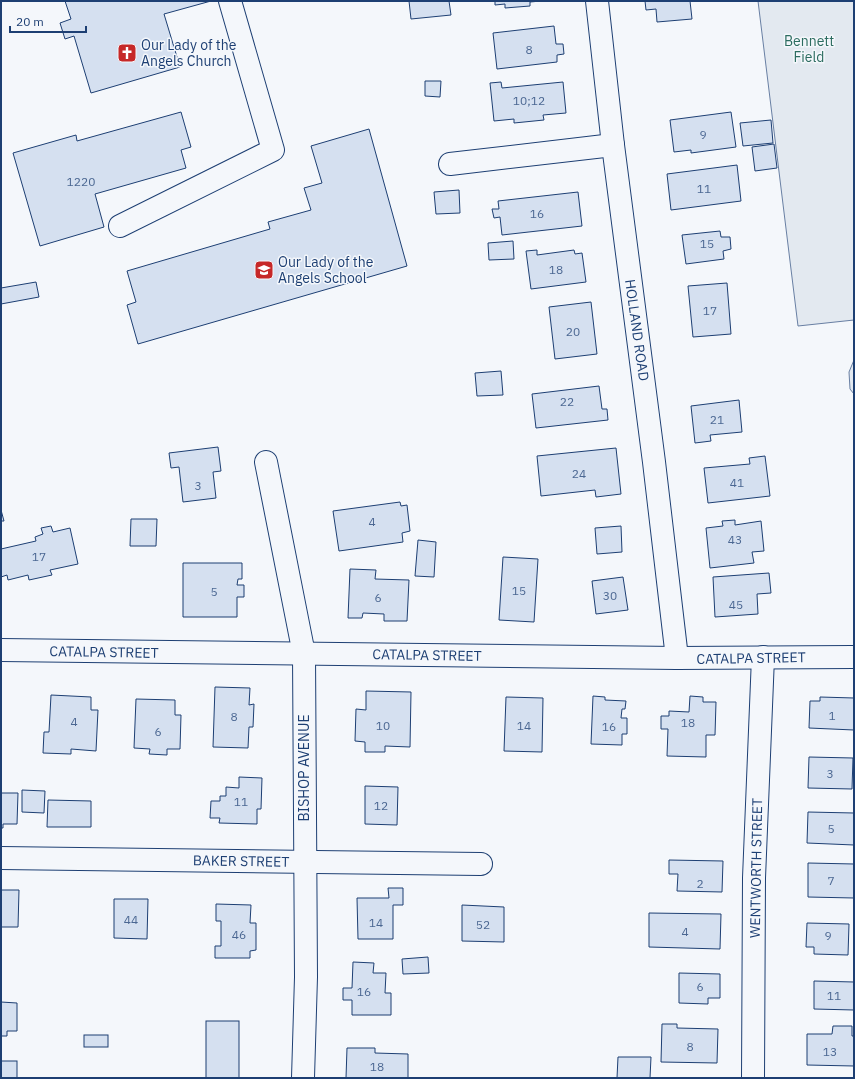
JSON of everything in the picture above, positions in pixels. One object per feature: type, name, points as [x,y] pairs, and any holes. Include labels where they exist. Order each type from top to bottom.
[{"type":"street","points":[[120,226],[272,150],[230,1]]},
{"type":"street","name":"HOLLAND ROAD","points":[[597,1],[613,145],[654,462],[677,658]]},
{"type":"street","points":[[450,164],[613,145]]},
{"type":"street","name":"BISHOP AVENUE","points":[[266,462],[304,654],[306,977],[303,1078]]},
{"type":"street","name":"CATALPA STREET","points":[[1,650],[677,658],[854,657]]},
{"type":"street","name":"WENTWORTH STREET","points":[[753,1078],[754,878],[763,657]]},
{"type":"street","name":"BAKER STREET","points":[[1,858],[481,864]]},
{"type":"green space","name":"Bennett Field","points":[[758,1],[854,1],[854,320],[798,326]]},
{"type":"green space","points":[[854,360],[854,394],[850,389],[849,372]]},
{"type":"building","name":"Our Lady of the Angels Church","points":[[65,1],[211,1],[164,14],[180,67],[91,93],[74,36],[65,39],[60,23],[71,19]]},
{"type":"building","points":[[409,1],[449,1],[451,15],[411,19]]},
{"type":"building","points":[[495,1],[541,1],[530,2],[530,6],[505,8],[505,4],[495,5]]},
{"type":"building","points":[[645,1],[690,1],[692,19],[657,22],[656,9],[646,10]]},
{"type":"building","points":[[554,26],[556,44],[563,44],[564,54],[557,55],[557,62],[497,69],[493,33]]},
{"type":"building","points":[[425,81],[441,81],[440,97],[425,96]]},
{"type":"building","points":[[501,82],[502,88],[563,82],[566,113],[543,115],[544,120],[514,123],[514,119],[494,121],[490,83]]},
{"type":"building","points":[[181,112],[191,147],[181,150],[186,168],[95,194],[104,227],[40,246],[13,153],[76,135],[77,141]]},
{"type":"building","points":[[731,112],[736,147],[691,153],[691,150],[674,152],[670,120]]},
{"type":"building","points":[[771,120],[773,143],[743,146],[740,123]]},
{"type":"building","points":[[369,129],[407,266],[138,344],[127,305],[136,302],[127,271],[270,229],[268,222],[311,210],[304,188],[322,183],[311,146]]},
{"type":"building","points":[[774,144],[777,168],[755,171],[752,147]]},
{"type":"building","points":[[737,165],[741,201],[671,210],[667,174]]},
{"type":"building","points":[[459,190],[460,213],[436,214],[434,192]]},
{"type":"building","points":[[578,192],[582,226],[502,235],[500,217],[494,218],[492,209],[499,209],[498,201]]},
{"type":"building","points":[[720,231],[721,237],[730,237],[731,249],[723,251],[724,259],[686,264],[682,235]]},
{"type":"building","points":[[513,241],[514,259],[489,260],[488,243]]},
{"type":"building","points":[[537,250],[537,255],[574,250],[575,254],[582,253],[586,282],[531,289],[526,251]]},
{"type":"building","points":[[36,282],[39,297],[1,304],[1,288]]},
{"type":"building","points":[[727,283],[731,334],[693,337],[688,286]]},
{"type":"building","points":[[591,302],[597,354],[555,359],[549,307]]},
{"type":"building","points":[[501,371],[503,395],[477,396],[475,373]]},
{"type":"building","points":[[599,386],[602,409],[607,409],[608,420],[536,428],[532,394]]},
{"type":"building","points":[[739,400],[742,432],[710,435],[711,441],[695,443],[691,406]]},
{"type":"building","points":[[218,447],[221,471],[213,472],[216,498],[183,502],[179,467],[171,468],[169,453]]},
{"type":"building","points":[[616,448],[621,494],[596,497],[595,490],[541,496],[537,456]]},
{"type":"building","points":[[765,456],[770,496],[708,503],[704,468],[750,464],[749,458]]},
{"type":"building","points":[[400,502],[401,506],[407,505],[410,531],[402,533],[403,542],[339,551],[333,511]]},
{"type":"building","points":[[1,510],[4,521],[1,521]]},
{"type":"building","points":[[131,519],[157,519],[156,546],[130,546]]},
{"type":"building","points":[[735,520],[735,525],[761,521],[764,551],[752,552],[754,563],[710,568],[706,528],[723,526],[722,521]]},
{"type":"building","points":[[51,526],[53,532],[70,528],[78,564],[50,570],[52,575],[29,580],[28,575],[8,580],[7,575],[1,577],[1,549],[36,541],[35,537],[43,534],[41,528]]},
{"type":"building","points":[[621,526],[622,552],[597,554],[595,528]]},
{"type":"building","points":[[418,540],[436,542],[434,577],[415,576]]},
{"type":"building","points":[[503,557],[538,559],[534,622],[499,620]]},
{"type":"building","points":[[183,563],[242,563],[242,579],[238,579],[237,585],[244,585],[244,597],[237,597],[237,617],[183,617]]},
{"type":"building","points":[[350,569],[376,570],[375,579],[409,580],[407,621],[384,621],[384,614],[363,613],[362,618],[348,618]]},
{"type":"building","points":[[769,573],[771,593],[757,594],[758,614],[715,617],[713,577]]},
{"type":"building","points":[[623,577],[628,610],[596,614],[592,581]]},
{"type":"building","points":[[215,687],[250,688],[249,705],[254,704],[253,727],[249,727],[248,748],[213,747]]},
{"type":"building","points":[[366,691],[411,692],[410,747],[385,746],[385,752],[365,752],[365,742],[355,741],[356,709],[366,710]]},
{"type":"building","points":[[51,695],[91,697],[91,710],[98,710],[96,751],[71,749],[71,754],[43,753],[44,732],[49,732]]},
{"type":"building","points":[[593,696],[605,697],[605,700],[626,701],[625,709],[622,709],[621,718],[627,718],[627,734],[622,734],[622,745],[591,744]]},
{"type":"building","points":[[690,696],[703,697],[703,702],[716,702],[715,735],[706,735],[706,757],[667,756],[668,729],[661,729],[661,716],[669,716],[669,711],[689,712]]},
{"type":"building","points":[[506,697],[543,698],[542,752],[504,751]]},
{"type":"building","points":[[820,697],[854,698],[854,730],[809,728],[810,701],[820,701]]},
{"type":"building","points":[[136,699],[175,700],[175,715],[181,715],[180,749],[167,749],[167,755],[149,754],[150,749],[134,748]]},
{"type":"building","points":[[809,757],[853,758],[852,789],[808,788]]},
{"type":"building","points":[[239,777],[262,778],[261,809],[257,809],[257,824],[219,823],[220,818],[210,818],[211,801],[220,801],[220,796],[226,796],[226,787],[239,788]]},
{"type":"building","points":[[365,786],[398,787],[397,825],[365,824]]},
{"type":"building","points":[[22,790],[45,791],[44,813],[22,812]]},
{"type":"building","points":[[1,793],[18,793],[17,824],[3,824],[3,828],[1,828]]},
{"type":"building","points":[[48,800],[91,801],[91,827],[47,827]]},
{"type":"building","points":[[808,812],[854,813],[854,845],[807,843]]},
{"type":"building","points":[[669,860],[723,861],[722,892],[677,891],[678,874],[669,874]]},
{"type":"building","points":[[808,863],[854,864],[854,898],[808,897]]},
{"type":"building","points":[[388,888],[403,888],[403,905],[393,905],[393,939],[358,939],[357,898],[389,898]]},
{"type":"building","points":[[1,890],[19,890],[18,927],[1,927]]},
{"type":"building","points":[[114,899],[148,899],[147,939],[114,938]]},
{"type":"building","points":[[216,904],[251,905],[250,923],[256,923],[256,950],[250,951],[250,958],[215,958],[215,946],[221,946],[221,921],[216,921]]},
{"type":"building","points":[[462,905],[504,907],[504,942],[462,941]]},
{"type":"building","points":[[649,913],[721,914],[720,949],[649,947]]},
{"type":"building","points":[[807,923],[849,924],[848,955],[814,954],[814,947],[806,947]]},
{"type":"building","points":[[428,957],[429,973],[403,974],[402,959]]},
{"type":"building","points":[[353,962],[374,963],[373,973],[386,973],[385,993],[391,993],[391,1015],[352,1015],[352,1000],[343,1000],[343,988],[352,988]]},
{"type":"building","points":[[679,973],[720,974],[720,998],[708,998],[708,1004],[679,1003]]},
{"type":"building","points":[[814,981],[854,982],[854,1010],[814,1009]]},
{"type":"building","points":[[1,1002],[17,1003],[17,1031],[7,1031],[7,1036],[1,1036]]},
{"type":"building","points":[[206,1021],[239,1021],[239,1078],[206,1078]]},
{"type":"building","points":[[662,1024],[677,1024],[677,1028],[718,1029],[717,1063],[661,1062]]},
{"type":"building","points":[[833,1026],[852,1026],[852,1036],[854,1036],[854,1066],[807,1065],[807,1034],[832,1034]]},
{"type":"building","points":[[84,1035],[108,1035],[108,1047],[84,1047]]},
{"type":"building","points":[[347,1048],[375,1048],[375,1053],[408,1054],[408,1078],[346,1078]]},
{"type":"building","points":[[618,1057],[651,1057],[650,1078],[617,1078]]},
{"type":"building","points":[[1,1061],[17,1061],[17,1078],[1,1078]]},
{"type":"place","name":"Our Lady of the Angels Church","points":[[127,53]]},
{"type":"place","name":"Our Lady of the Angels School","points":[[264,270]]}]
